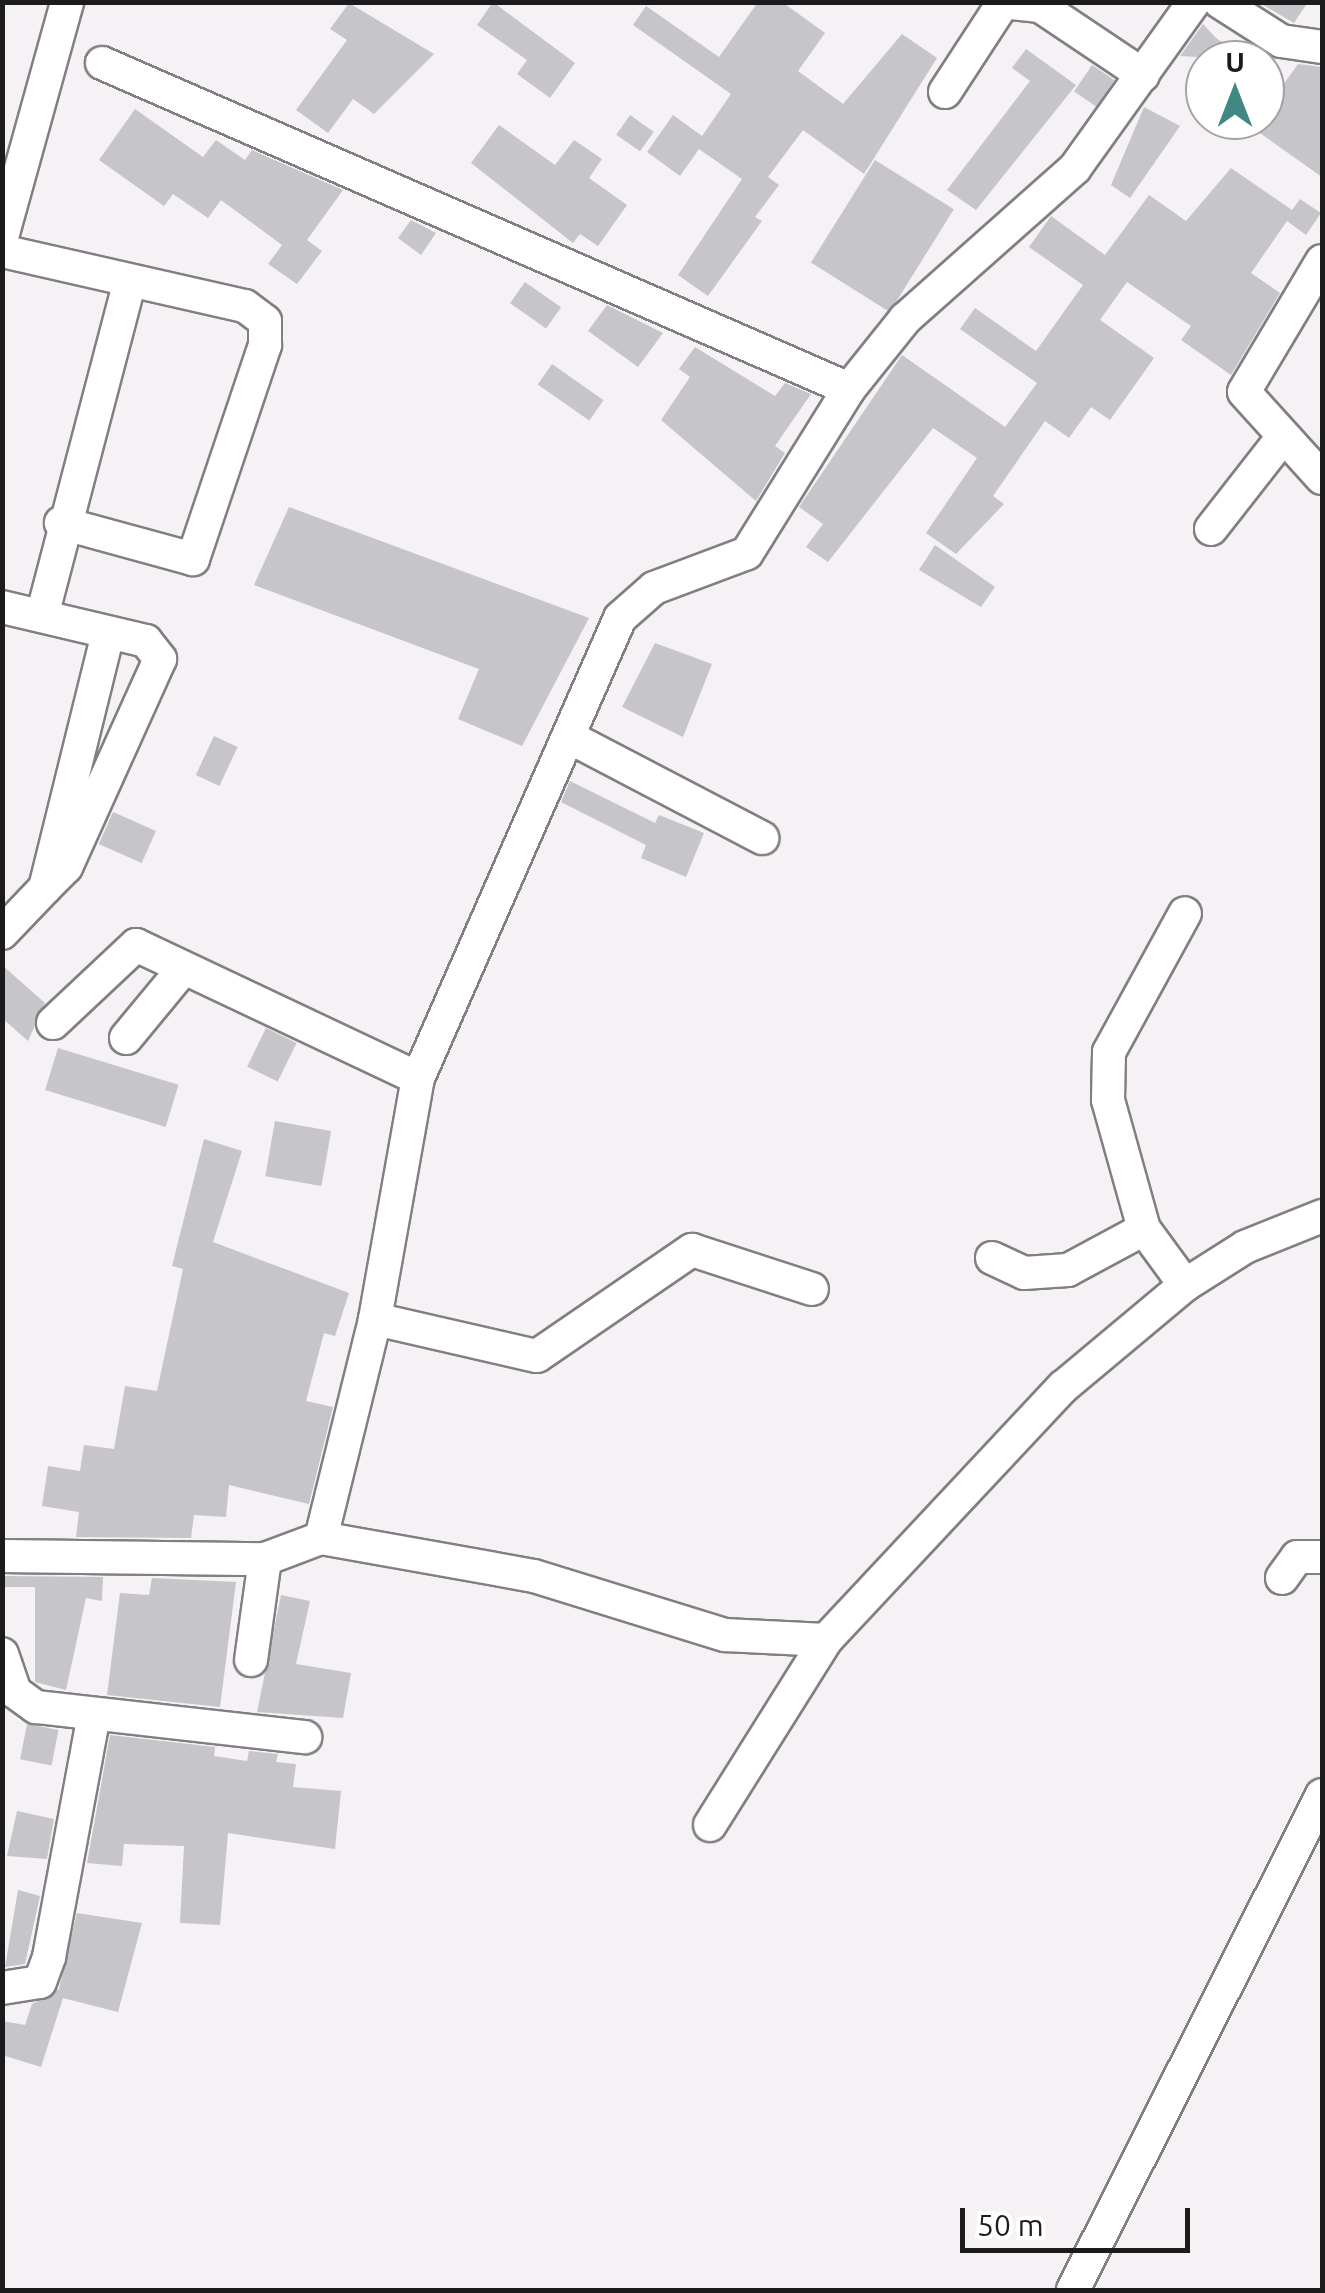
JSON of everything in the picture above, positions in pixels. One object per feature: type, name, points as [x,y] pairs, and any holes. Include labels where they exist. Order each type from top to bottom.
[{"type":"street","points":[[61,523],[193,558],[265,346],[265,321],[245,306],[130,284],[3,235],[67,2]]},
{"type":"street","points":[[321,1538],[375,1318],[418,1078],[571,738],[620,618],[654,588],[748,553],[850,389],[921,302],[1075,168],[1194,2]]},
{"type":"street","points":[[1220,2],[1281,42],[1322,47]]},
{"type":"street","points":[[945,92],[1002,3],[1040,6],[1144,75]]},
{"type":"street","points":[[102,63],[850,389]]},
{"type":"street","points":[[1322,261],[1244,392],[1322,478]]},
{"type":"street","points":[[42,616],[61,523],[130,284]]},
{"type":"street","points":[[1211,528],[1283,437]]},
{"type":"street","points":[[2,607],[154,646],[158,669],[66,867],[2,933]]},
{"type":"street","points":[[45,888],[108,632]]},
{"type":"street","points":[[571,738],[762,838]]},
{"type":"street","points":[[1185,913],[1109,1052],[1108,1100],[1144,1229],[1185,1285]]},
{"type":"street","points":[[54,1023],[131,947],[418,1078]]},
{"type":"street","points":[[126,1038],[183,969]]},
{"type":"street","points":[[710,1824],[826,1640],[1063,1387],[1185,1285],[1245,1247],[1322,1216]]},
{"type":"street","points":[[992,1258],[1024,1273],[1068,1270],[1144,1229]]},
{"type":"street","points":[[375,1318],[537,1356],[692,1250],[812,1289]]},
{"type":"street","points":[[2,1556],[265,1559],[321,1538],[534,1576],[725,1635],[826,1640]]},
{"type":"street","points":[[1282,1578],[1298,1557],[1322,1557]]},
{"type":"street","points":[[252,1660],[265,1559]]},
{"type":"street","points":[[2,1654],[21,1700],[93,1720],[305,1737]]},
{"type":"street","points":[[2,1988],[40,1982],[49,1956],[93,1720]]},
{"type":"street","points":[[1073,2290],[1322,1795]]},
{"type":"building","points":[[493,2],[575,63],[550,98],[517,74],[527,60],[477,25]]},
{"type":"building","points":[[758,2],[782,2],[825,33],[798,71],[843,104],[902,34],[937,58],[864,174],[803,130],[768,177],[779,185],[755,217],[762,221],[708,296],[678,275],[742,179],[699,149],[680,176],[647,152],[673,115],[702,136],[731,94],[633,25],[646,6],[719,57]]},
{"type":"building","points":[[1258,2],[1308,2],[1294,23]]},
{"type":"building","points":[[349,3],[434,54],[374,114],[353,99],[328,133],[296,110],[347,40],[330,29]]},
{"type":"building","points":[[1203,24],[1219,40],[1192,40]]},
{"type":"building","points":[[1026,49],[1076,85],[976,210],[947,190],[1030,81],[1012,68]]},
{"type":"building","points":[[1298,64],[1322,67],[1322,177],[1270,140],[1285,140],[1285,82]]},
{"type":"building","points":[[1092,65],[1114,80],[1096,107],[1074,92]]},
{"type":"building","points":[[1144,107],[1180,126],[1130,198],[1111,185]]},
{"type":"building","points":[[135,109],[203,157],[216,140],[245,160],[252,150],[343,190],[307,240],[322,251],[297,284],[268,264],[282,245],[221,200],[208,218],[173,194],[164,206],[99,160]]},
{"type":"building","points":[[630,115],[654,132],[640,151],[616,135]]},
{"type":"building","points":[[499,125],[555,165],[574,140],[602,159],[589,178],[627,205],[598,246],[580,234],[573,243],[471,163]]},
{"type":"building","points":[[875,160],[954,209],[890,312],[811,263]]},
{"type":"building","points":[[1231,168],[1292,210],[1300,199],[1321,213],[1306,235],[1287,221],[1251,273],[1280,293],[1231,375],[1181,340],[1191,326],[1127,282],[1100,320],[1154,358],[1110,420],[1091,407],[1069,438],[1045,421],[993,496],[1004,504],[956,554],[926,533],[977,458],[933,428],[828,562],[806,547],[823,524],[799,507],[902,355],[1005,427],[1037,383],[960,329],[975,308],[1036,351],[1083,285],[1029,247],[1051,216],[1105,255],[1149,195],[1186,221]]},
{"type":"building","points":[[411,220],[436,233],[421,255],[398,238]]},
{"type":"building","points":[[525,282],[561,307],[546,329],[510,303]]},
{"type":"building","points":[[607,305],[663,333],[638,367],[588,331]]},
{"type":"building","points":[[695,347],[775,396],[785,383],[811,394],[775,446],[785,453],[756,501],[661,420],[690,377],[679,369]]},
{"type":"building","points":[[552,364],[604,400],[589,421],[538,384]]},
{"type":"building","points":[[289,507],[589,618],[522,746],[458,719],[479,669],[254,585]]},
{"type":"building","points":[[935,545],[995,587],[981,607],[919,570]]},
{"type":"building","points":[[655,643],[712,664],[683,737],[622,707]]},
{"type":"building","points":[[214,736],[238,747],[219,786],[196,775]]},
{"type":"building","points":[[570,781],[655,823],[659,815],[704,833],[686,877],[641,858],[646,845],[561,802]]},
{"type":"building","points":[[113,812],[156,831],[142,863],[99,844]]},
{"type":"building","points":[[2,965],[45,1003],[28,1041],[2,1018]]},
{"type":"building","points":[[266,1028],[297,1043],[278,1082],[247,1067]]},
{"type":"building","points":[[58,1048],[178,1085],[166,1127],[45,1090]]},
{"type":"building","points":[[275,1121],[331,1131],[321,1186],[265,1176]]},
{"type":"building","points":[[204,1139],[242,1151],[213,1242],[349,1293],[335,1336],[324,1333],[306,1401],[333,1407],[309,1504],[229,1485],[226,1517],[194,1515],[191,1538],[76,1537],[79,1512],[42,1506],[48,1466],[80,1471],[84,1445],[114,1449],[125,1386],[157,1391],[183,1269],[172,1266]]},
{"type":"building","points":[[5,1576],[103,1577],[102,1601],[86,1598],[66,1690],[35,1682],[35,1587],[5,1587]]},
{"type":"building","points":[[152,1578],[236,1582],[220,1707],[107,1695],[120,1593],[149,1595]]},
{"type":"building","points":[[281,1595],[310,1601],[296,1664],[351,1673],[343,1718],[257,1712]]},
{"type":"building","points":[[27,1724],[58,1730],[52,1765],[20,1759]]},
{"type":"building","points":[[110,1735],[215,1747],[214,1756],[247,1761],[249,1751],[278,1754],[276,1762],[296,1764],[293,1787],[341,1791],[335,1849],[228,1833],[220,1925],[180,1923],[184,1846],[124,1844],[122,1866],[87,1863]]},
{"type":"building","points":[[17,1811],[54,1819],[47,1859],[7,1856]]},
{"type":"building","points":[[18,1890],[40,1896],[25,1964],[5,1967]]},
{"type":"building","points":[[77,1913],[142,1923],[118,2012],[63,1998],[41,2067],[2,2055],[2,2021],[25,2025],[32,2004],[59,1989]]}]
